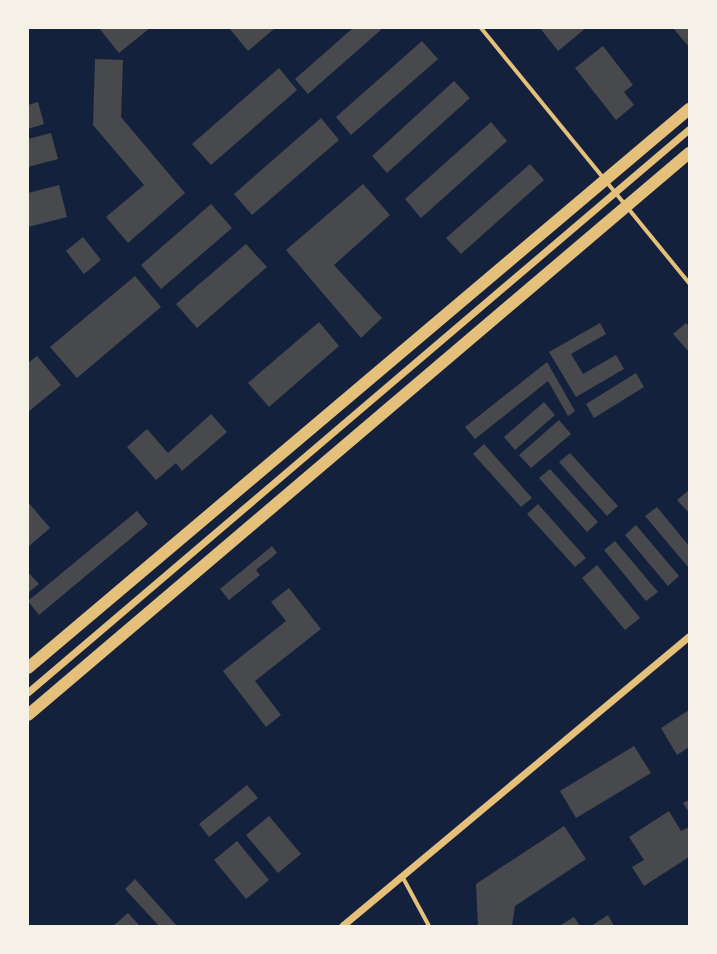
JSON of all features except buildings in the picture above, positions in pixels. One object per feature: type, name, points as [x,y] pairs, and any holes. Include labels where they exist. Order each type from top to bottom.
[{"type":"highway","points":[[28,668],[689,109]]},
{"type":"highway","points":[[28,715],[689,153]]},
{"type":"street","points":[[481,28],[689,283]]},
{"type":"street","points":[[28,694],[689,130]]},
{"type":"street","points":[[343,926],[689,637]]},
{"type":"street","points":[[402,876],[430,926]]}]
